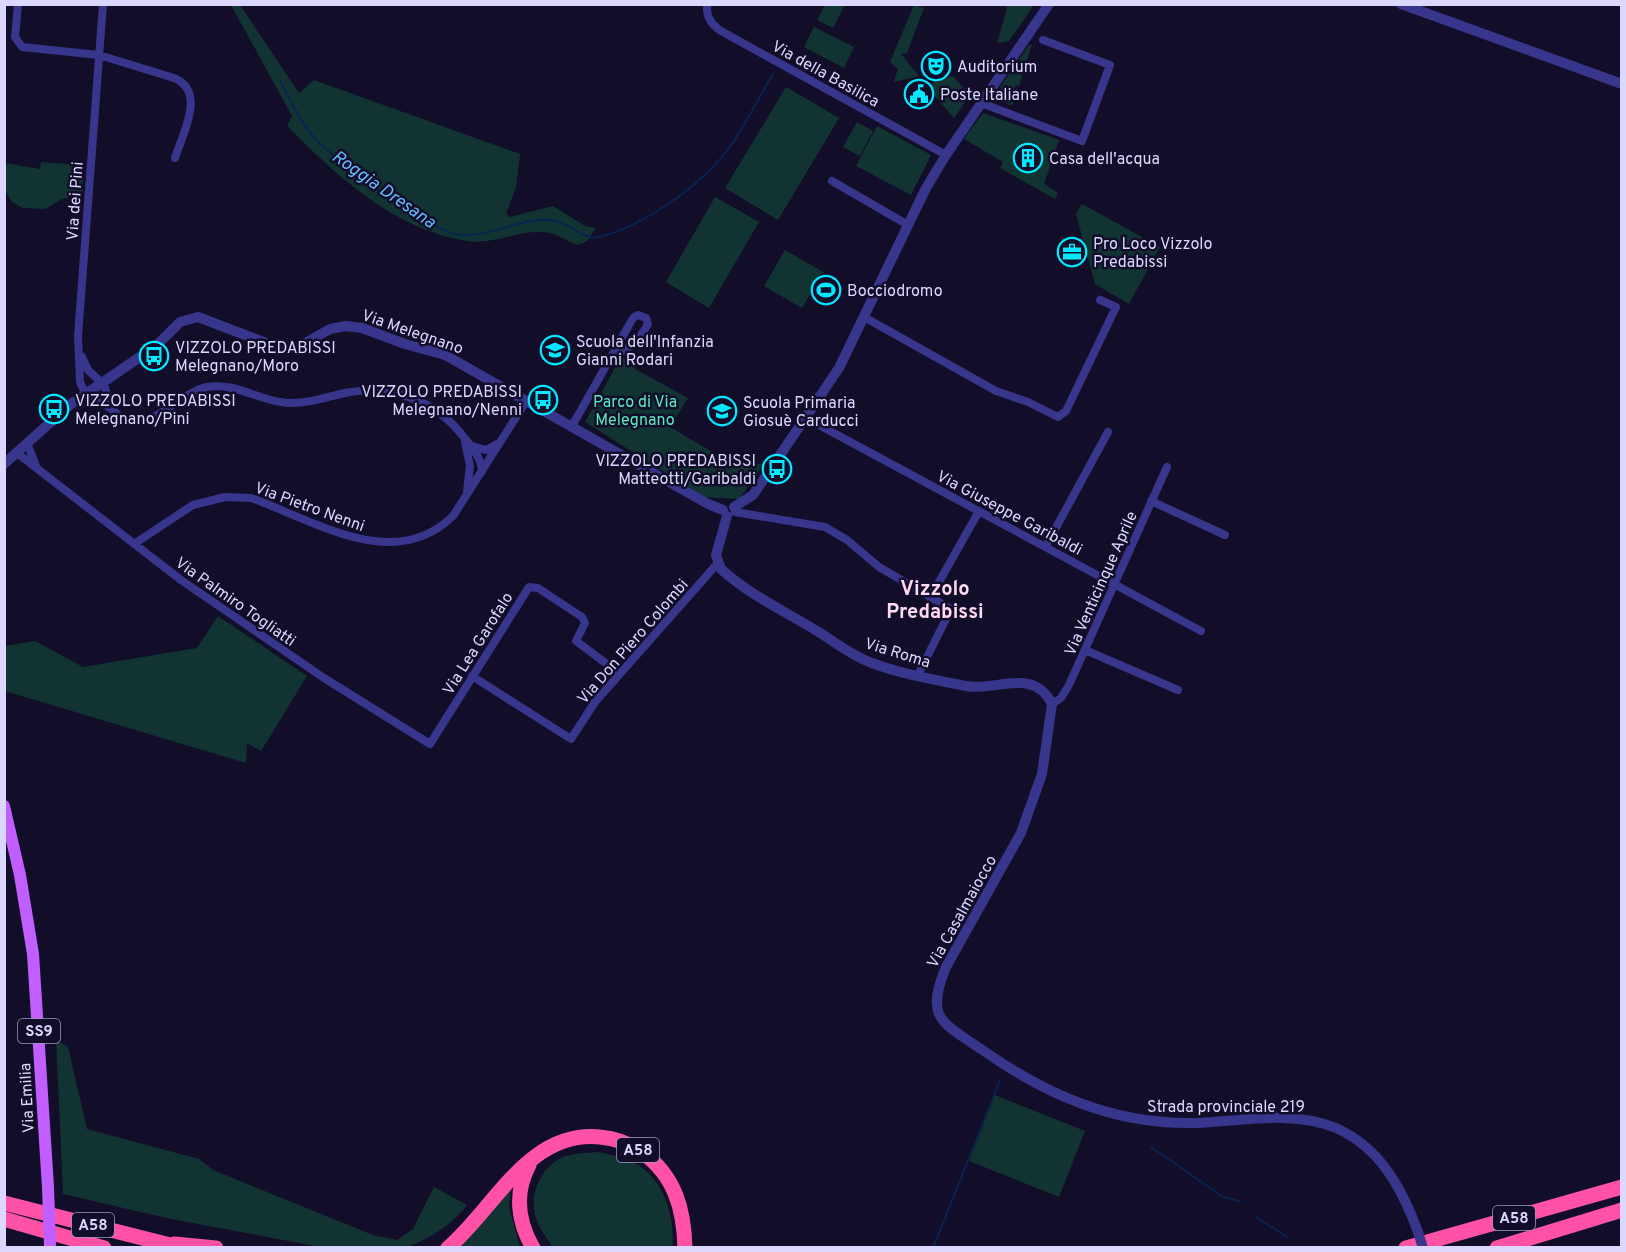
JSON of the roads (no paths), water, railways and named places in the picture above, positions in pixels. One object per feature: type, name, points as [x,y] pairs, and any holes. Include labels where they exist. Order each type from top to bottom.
[{"type":"highway","name":"A58","points":[[448,1248],[470,1227],[500,1190],[531,1160],[549,1146],[578,1137],[608,1138],[639,1150],[657,1165],[672,1185],[682,1212],[685,1248]]},
{"type":"highway","points":[[531,1160],[522,1184],[519,1209],[522,1224],[533,1248]]},
{"type":"highway","name":"A58","points":[[1406,1248],[1622,1187]]},
{"type":"highway","name":"A58","points":[[4,1203],[176,1246],[216,1248]]},
{"type":"highway","name":"A58","points":[[1497,1248],[1622,1210]]},
{"type":"highway","name":"A58","points":[[4,1219],[104,1248]]},
{"type":"main road","name":"Via Emilia","points":[[4,806],[22,886],[33,954],[50,1247]]},
{"type":"street","points":[[18,4],[15,37],[22,46],[99,55],[174,78],[188,88],[191,105],[175,158]]},
{"type":"street","name":"Via dei Pini","points":[[85,394],[80,382],[78,336],[104,4]]},
{"type":"street","name":"Via della Basilica","points":[[707,4],[706,14],[712,25],[721,31],[946,155]]},
{"type":"street","points":[[717,564],[716,552],[730,511],[753,495],[837,372],[908,225],[946,155],[1049,4]]},
{"type":"street","points":[[1401,4],[1622,84]]},
{"type":"street","points":[[981,103],[1082,141],[1110,65],[1043,40]]},
{"type":"street","points":[[832,181],[908,225]]},
{"type":"street","points":[[864,317],[996,391],[1058,417],[1066,411],[1116,308],[1100,300]]},
{"type":"street","points":[[572,426],[633,318],[639,315],[646,318],[648,324],[636,344],[613,356]]},
{"type":"street","name":"Via Melegnano","points":[[4,464],[85,394],[156,346],[182,320],[198,316],[282,349],[300,346],[333,328],[346,326],[362,328],[450,357],[708,504],[730,511]]},
{"type":"street","points":[[79,350],[88,370],[102,382],[114,412]]},
{"type":"street","points":[[85,394],[127,421],[143,421],[189,394],[214,386],[230,388],[268,400],[291,403],[371,390],[406,396],[426,404],[452,421],[480,462],[482,471]]},
{"type":"street","name":"Via Pietro Nenni","points":[[134,544],[193,505],[236,496],[259,501],[352,538],[375,542],[397,542],[439,528],[453,516],[527,400]]},
{"type":"street","name":"Via Giuseppe Garibaldi","points":[[806,417],[1201,631]]},
{"type":"street","points":[[1046,546],[1108,432]]},
{"type":"street","points":[[462,435],[469,459],[476,469],[482,471]]},
{"type":"street","points":[[469,444],[486,450],[501,441]]},
{"type":"street","name":"Via Palmiro Togliatti","points":[[27,443],[37,467]]},
{"type":"street","name":"Via Palmiro Togliatti","points":[[16,453],[134,544],[296,659],[430,744]]},
{"type":"street","points":[[466,496],[469,459]]},
{"type":"street","name":"Via Venticinque Aprile","points":[[1052,704],[1064,694],[1167,467]]},
{"type":"street","points":[[1151,501],[1225,535]]},
{"type":"street","points":[[730,511],[825,527],[847,540],[879,567],[951,609],[918,675]]},
{"type":"street","points":[[930,598],[979,511]]},
{"type":"street","name":"Via Don Piero Colombi","points":[[472,676],[571,739],[595,702],[619,673],[717,564]]},
{"type":"street","name":"Via Roma","points":[[717,564],[723,571],[754,592],[856,656],[880,666],[977,687],[1018,681],[1039,689],[1052,704]]},
{"type":"street","name":"Via Lea Garofalo","points":[[430,744],[526,590],[534,587],[582,617],[585,623],[576,641],[619,673]]},
{"type":"street","points":[[1085,650],[1178,690]]},
{"type":"street","name":"Via Casalmaiocco","points":[[1040,1086],[986,1053],[949,1026],[939,1016],[935,1001],[946,967],[1021,833],[1042,774],[1052,718],[1052,704]]},
{"type":"street","name":"Strada provinciale 219","points":[[1040,1086],[1092,1109],[1135,1120],[1176,1123],[1286,1119],[1334,1128],[1358,1141],[1381,1161],[1400,1189],[1423,1248]]},
{"type":"waterway","name":"Roggia Dresana","points":[[280,81],[303,123],[324,147],[361,178],[427,222],[446,231],[472,235],[528,221],[551,220],[593,238],[610,234],[645,218],[696,183],[729,148],[773,74]]},
{"type":"waterway","points":[[933,1248],[1000,1080]]},
{"type":"waterway","points":[[1151,1147],[1223,1197],[1239,1201]]},
{"type":"waterway","points":[[1256,1217],[1287,1237]]},
{"type":"place","name":"Auditorium","points":[[936,66]]},
{"type":"place","name":"Poste Italiane","points":[[919,94]]},
{"type":"place","name":"Casa dell'acqua","points":[[1028,158]]},
{"type":"place","name":"Pro Loco Vizzolo Predabissi","points":[[1072,252]]},
{"type":"place","name":"Bocciodromo","points":[[826,290]]},
{"type":"place","name":"Scuola dell'Infanzia Gianni Rodari","points":[[555,350]]},
{"type":"place","name":"VIZZOLO PREDABISSI Melegnano/Moro","points":[[154,356]]},
{"type":"place","name":"VIZZOLO PREDABISSI Melegnano/Nenni","points":[[543,400]]},
{"type":"place","name":"VIZZOLO PREDABISSI Melegnano/Pini","points":[[54,409]]},
{"type":"place","name":"Scuola Primaria Giosuè Carducci","points":[[722,411]]},
{"type":"place","name":"VIZZOLO PREDABISSI Matteotti/Garibaldi","points":[[777,469]]},
{"type":"district","name":"Vizzolo Predabissi","points":[[935,600]]},
{"type":"park label","name":"Parco di Via Melegnano","points":[[635,410]]}]
